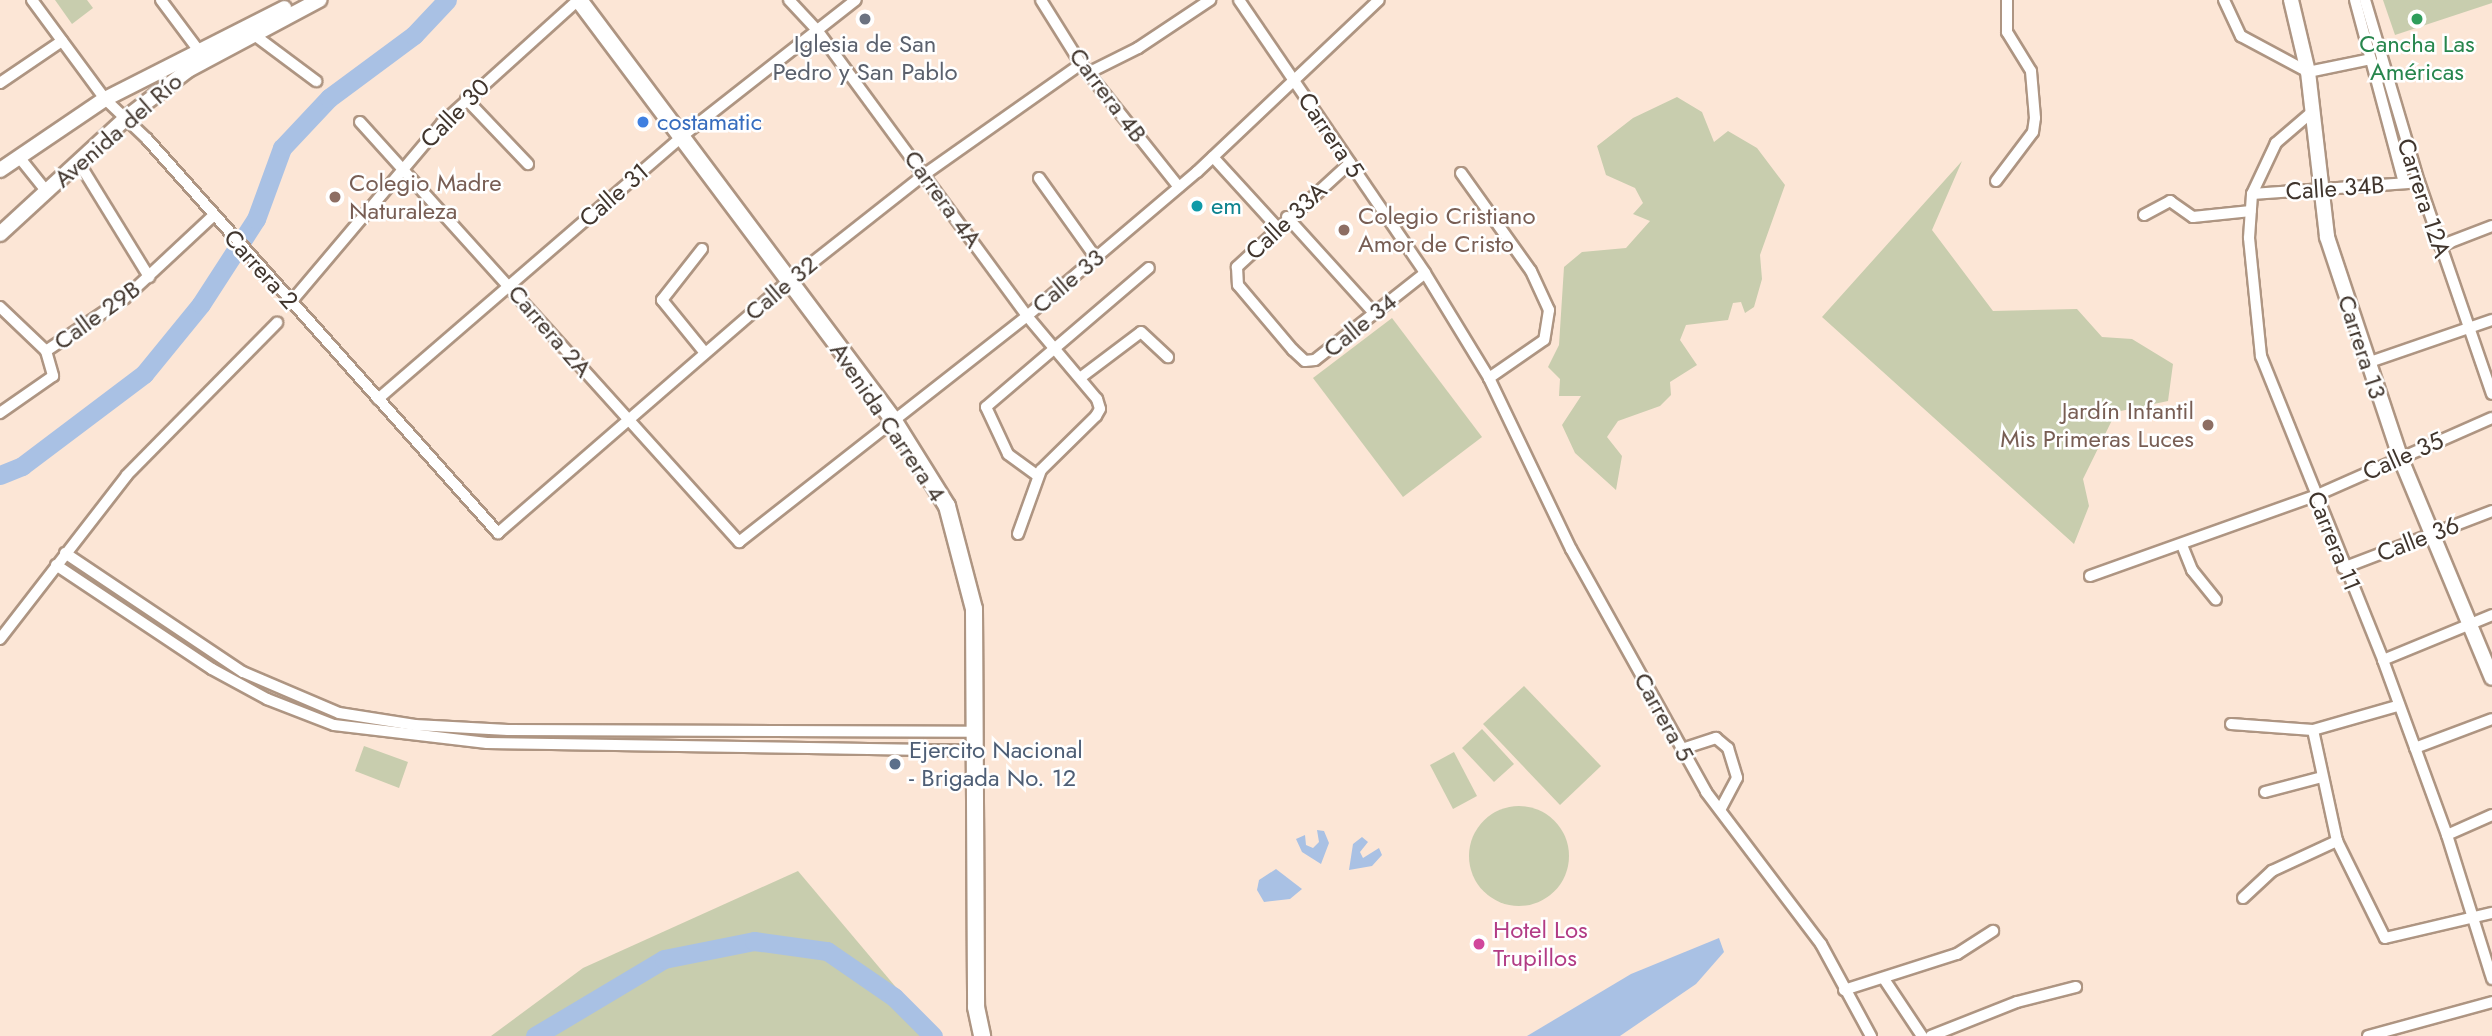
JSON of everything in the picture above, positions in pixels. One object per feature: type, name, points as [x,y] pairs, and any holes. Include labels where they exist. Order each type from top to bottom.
[{"type":"main road","name":"Avenida Carrera 4","points":[[578,0],[892,418],[947,506],[963,558],[974,609],[976,1007],[982,1036]]},
{"type":"street","name":"Carrera 2","points":[[32,0],[105,99],[126,118],[498,533]]},
{"type":"street","points":[[161,0],[201,54]]},
{"type":"street","name":"Avenida del Río","points":[[0,170],[105,99],[201,54],[299,0]]},
{"type":"street","name":"Avenida del Río","points":[[0,234],[126,118],[201,54],[253,34],[319,0]]},
{"type":"street","name":"Calle 30","points":[[291,303],[403,167],[466,99],[578,0]]},
{"type":"street","name":"Carrera 4A","points":[[789,0],[817,30],[1027,316],[1097,399],[1100,409],[1096,416],[1038,476]]},
{"type":"street","name":"Calle 31","points":[[378,399],[681,137],[856,0]]},
{"type":"street","name":"Carrera 4B","points":[[1041,0],[1085,69],[1179,187]]},
{"type":"street","name":"Calle 32","points":[[498,533],[789,281],[925,174],[1085,69],[1138,48],[1210,0]]},
{"type":"street","name":"Carrera 5","points":[[1239,0],[1425,273],[1489,378],[1571,550],[1682,749],[1720,810],[1821,944],[1871,1036]]},
{"type":"street","name":"Calle 33","points":[[739,542],[892,418],[1027,316],[1096,258],[1213,157],[1379,0]]},
{"type":"street","points":[[1996,181],[2032,132],[2035,118],[2031,71],[2007,32],[2007,0]]},
{"type":"street","points":[[2224,0],[2241,36],[2308,72],[2371,59]]},
{"type":"street","name":"Carrera 13","points":[[2291,0],[2308,72],[2319,191],[2327,237],[2400,457],[2492,678]]},
{"type":"street","points":[[2355,0],[2404,183]]},
{"type":"street","name":"Carrera 12A","points":[[2365,0],[2419,182],[2467,330],[2492,394]]},
{"type":"street","points":[[253,34],[316,81]]},
{"type":"street","points":[[0,83],[62,41]]},
{"type":"street","points":[[466,99],[528,164]]},
{"type":"street","name":"Carrera 11","points":[[2312,112],[2276,143],[2252,194],[2249,238],[2261,356],[2343,568],[2383,660],[2397,706],[2447,835],[2492,979]]},
{"type":"street","name":"Carrera 2A","points":[[360,122],[511,286],[739,542]]},
{"type":"street","points":[[19,157],[47,192]]},
{"type":"street","points":[[1213,157],[1277,227]]},
{"type":"street","points":[[79,163],[149,276]]},
{"type":"street","name":"Calle 33A","points":[[1293,350],[1238,285],[1237,267],[1287,217],[1350,163]]},
{"type":"street","points":[[1461,173],[1546,299],[1549,327],[1538,345],[1489,378]]},
{"type":"street","points":[[1039,178],[1096,258]]},
{"type":"street","name":"Calle 34B","points":[[2252,194],[2419,182]]},
{"type":"street","points":[[2144,215],[2171,201],[2193,217],[2250,211]]},
{"type":"street","name":"Calle 29B","points":[[0,413],[50,381],[53,370],[47,351],[149,276],[213,216]]},
{"type":"street","points":[[1287,217],[1374,313]]},
{"type":"street","points":[[2440,246],[2492,226]]},
{"type":"street","points":[[702,248],[662,300],[705,353]]},
{"type":"street","points":[[1018,534],[1038,476],[1008,454],[986,407],[1053,346],[1149,268]]},
{"type":"street","name":"Calle 34","points":[[1293,350],[1305,361],[1315,360],[1425,273]]},
{"type":"street","points":[[0,307],[47,351]]},
{"type":"street","points":[[2367,363],[2492,320]]},
{"type":"street","points":[[0,639],[127,475],[278,323]]},
{"type":"street","points":[[1080,378],[1141,332],[1168,357]]},
{"type":"street","name":"Calle 35","points":[[2090,576],[2105,574],[2134,557],[2182,545],[2315,496],[2492,418]]},
{"type":"street","name":"Calle 36","points":[[2343,568],[2492,511]]},
{"type":"street","points":[[2182,545],[2192,570],[2216,600]]},
{"type":"street","points":[[65,552],[193,642],[305,701],[339,713],[402,723],[508,730],[976,732]]},
{"type":"street","points":[[57,565],[212,669],[300,713],[334,725],[487,743],[976,751]]},
{"type":"street","points":[[2383,660],[2492,615]]},
{"type":"street","points":[[300,713],[305,701]]},
{"type":"street","points":[[2231,723],[2313,730],[2397,706]]},
{"type":"street","points":[[2415,748],[2492,719]]},
{"type":"street","points":[[2313,730],[2337,841],[2385,938],[2475,920],[2492,913]]},
{"type":"street","points":[[1682,749],[1716,737],[1728,748],[1737,778],[1720,810]]},
{"type":"street","points":[[2265,792],[2322,777]]},
{"type":"street","points":[[2447,835],[2492,815]]},
{"type":"street","points":[[2243,898],[2272,871],[2337,841]]},
{"type":"street","points":[[1844,990],[1957,954],[1993,931]]},
{"type":"street","points":[[1884,979],[1922,1036]]},
{"type":"street","points":[[1931,1036],[2017,1002],[2076,988]]},
{"type":"street","points":[[2368,1036],[2492,1002]]},
{"type":"green space","points":[[55,0],[87,0],[93,8],[72,24]]},
{"type":"green space","name":"Cancha Las Américas","points":[[2383,0],[2492,0],[2492,3],[2395,35]]},
{"type":"green space","points":[[1677,97],[1702,112],[1714,142],[1728,131],[1757,148],[1785,185],[1760,255],[1762,279],[1754,307],[1745,313],[1741,302],[1733,303],[1728,320],[1686,325],[1680,340],[1697,365],[1670,382],[1671,395],[1660,406],[1618,421],[1607,437],[1622,456],[1616,490],[1575,453],[1562,425],[1581,396],[1559,396],[1560,379],[1548,367],[1559,345],[1564,267],[1582,252],[1626,248],[1650,221],[1633,214],[1643,203],[1635,188],[1606,175],[1597,146],[1633,118]]},
{"type":"green space","points":[[1962,161],[1932,230],[1993,311],[2077,309],[2102,337],[2132,339],[2173,364],[2168,401],[2116,412],[2083,479],[2089,506],[2074,544],[1822,317]]},
{"type":"green space","points":[[1392,318],[1482,437],[1403,497],[1313,378]]},
{"type":"green space","points":[[1524,686],[1601,766],[1560,805],[1483,724]]},
{"type":"green space","points":[[1482,729],[1514,764],[1494,782],[1462,748]]},
{"type":"green space","points":[[364,746],[408,762],[399,788],[355,771]]},
{"type":"green space","points":[[1454,752],[1477,796],[1453,809],[1430,765]]},
{"type":"green space","points":[[1519,806],[1547,814],[1561,828],[1569,856],[1561,884],[1547,898],[1519,906],[1491,898],[1477,884],[1469,856],[1477,828],[1491,814]]},
{"type":"green space","points":[[798,871],[937,1036],[491,1036],[583,968]]},
{"type":"water","points":[[1317,830],[1324,831],[1329,843],[1321,864],[1302,852],[1296,839],[1305,835],[1306,845],[1313,848],[1319,842]]},
{"type":"water","points":[[1362,837],[1368,842],[1360,852],[1363,858],[1379,848],[1382,855],[1372,866],[1349,870],[1353,844]]},
{"type":"water","points":[[1276,869],[1302,889],[1290,899],[1264,902],[1257,890],[1259,880]]},
{"type":"water","points":[[1719,938],[1724,952],[1696,984],[1620,1036],[1527,1036],[1631,974]]},
{"type":"waterway","points":[[0,475],[22,466],[144,374],[201,304],[256,219],[282,148],[329,98],[414,35],[447,0]]},
{"type":"waterway","points":[[535,1036],[664,959],[754,941],[827,951],[894,997],[933,1036]]},
{"type":"place","name":"Iglesia de San Pedro y San Pablo","points":[[865,19]]},
{"type":"place","name":"Cancha Las Américas","points":[[2417,19]]},
{"type":"place","name":"costamatic","points":[[643,122]]},
{"type":"place","name":"Colegio Madre Naturaleza","points":[[335,197]]},
{"type":"place","name":"em","points":[[1197,206]]},
{"type":"place","name":"Colegio Cristiano Amor de Cristo","points":[[1344,230]]},
{"type":"place","name":"Jardín Infantil Mis Primeras Luces","points":[[2208,425]]},
{"type":"place","name":"Ejercito Nacional - Brigada No. 12","points":[[895,764]]},
{"type":"place","name":"Hotel Los Trupillos","points":[[1479,944]]}]
